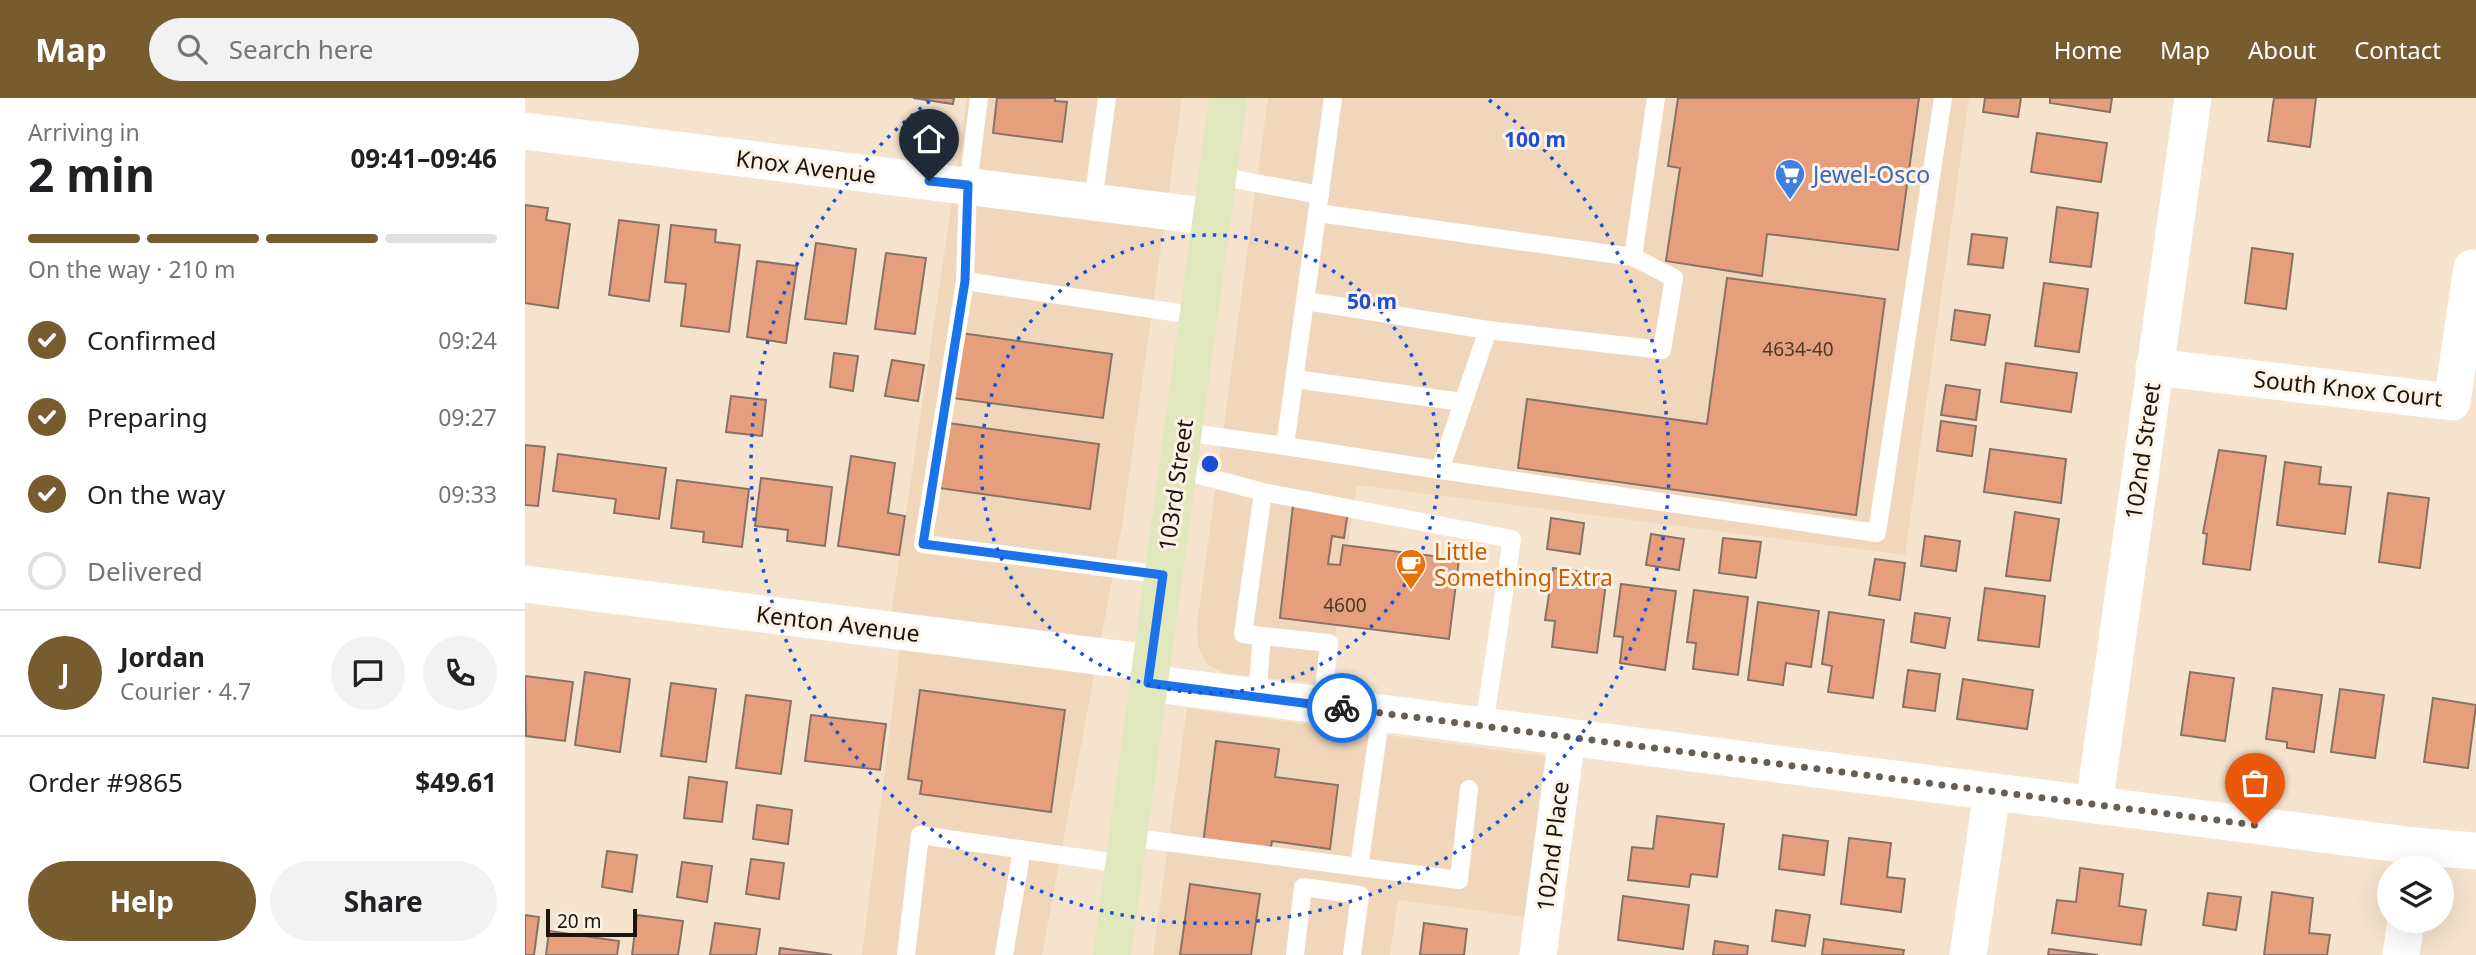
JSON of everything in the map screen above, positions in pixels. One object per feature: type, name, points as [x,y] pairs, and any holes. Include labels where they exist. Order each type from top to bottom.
[{"type":"main road","name":"103rd Street","points":[[1112,955],[1228,98]]},
{"type":"street","name":"102nd Street","points":[[2094,805],[2193,98]]},
{"type":"street","name":"Knox Avenue","points":[[525,131],[1212,217]]},
{"type":"street","name":"South Knox Court","points":[[2154,366],[2452,402],[2472,268]]},
{"type":"street","name":"Kenton Avenue","points":[[525,583],[1149,673],[1257,697],[2094,805],[2408,856]]},
{"type":"street","name":"102nd Place","points":[[1538,955],[1567,737]]},
{"type":"street","points":[[1968,955],[1992,792]]},
{"type":"street","name":"Kenton Avenue","points":[[2424,856],[2476,851]]},
{"type":"street","points":[[2401,955],[2404,933]]},
{"type":"lane","points":[[978,98],[968,185],[965,281],[923,544],[1163,575]]},
{"type":"lane","points":[[1093,202],[1107,98]]},
{"type":"lane","points":[[1285,446],[1333,98]]},
{"type":"lane","points":[[1633,257],[1656,98]]},
{"type":"lane","points":[[1183,432],[1877,533],[1943,98]]},
{"type":"lane","points":[[1218,176],[1320,195]]},
{"type":"lane","points":[[1305,301],[1488,330],[1662,350],[1674,278],[1633,257],[1318,213]]},
{"type":"lane","points":[[965,281],[1199,316]]},
{"type":"lane","points":[[1440,470],[1488,330]]},
{"type":"lane","points":[[1295,379],[1462,402]]},
{"type":"lane","points":[[1177,469],[1263,492],[1512,539],[1484,726]]},
{"type":"lane","points":[[1263,492],[1243,634],[1329,643],[1322,706]]},
{"type":"lane","points":[[1257,697],[1262,636]]},
{"type":"lane","points":[[1359,867],[1381,713]]},
{"type":"lane","points":[[906,955],[920,835],[1021,849],[1125,850],[1359,867],[1459,880],[1469,789]]},
{"type":"lane","points":[[1004,955],[1021,849]]},
{"type":"lane","points":[[1295,955],[1303,887],[1360,895],[1352,955]]},
{"type":"shaded area","points":[[967,98],[1182,98],[1122,526],[1042,955],[862,955],[902,631],[889,629]]},
{"type":"shaded area","points":[[1268,98],[1969,98],[1905,555],[1357,485],[1328,685],[1224,673],[1207,664],[1198,647],[1197,625]]},
{"type":"shaded area","points":[[1187,708],[1549,757],[1526,917],[1398,900],[1390,955],[1153,955]]},
{"type":"building","points":[[913,98],[954,98],[953,104]]},
{"type":"building","points":[[997,98],[1055,98],[1055,101],[1067,102],[1062,142],[993,133]]},
{"type":"building","name":"Jewel-Osco","points":[[1678,98],[1919,98],[1898,250],[1767,234],[1762,276],[1666,261],[1680,168],[1668,166]]},
{"type":"building","points":[[1985,98],[2021,98],[2018,117],[1983,112]]},
{"type":"building","points":[[2050,98],[2112,98],[2110,112],[2050,103]]},
{"type":"building","points":[[2274,98],[2316,98],[2310,147],[2268,141]]},
{"type":"building","points":[[2037,133],[2107,143],[2101,182],[2031,172]]},
{"type":"building","points":[[525,205],[548,208],[546,220],[570,224],[558,308],[525,303]]},
{"type":"building","points":[[2057,207],[2098,213],[2091,267],[2050,262]]},
{"type":"building","points":[[619,220],[659,225],[649,301],[609,295]]},
{"type":"building","points":[[671,225],[716,230],[715,242],[740,245],[729,332],[681,326],[686,284],[665,282]]},
{"type":"building","points":[[1972,234],[2007,238],[2003,268],[1968,264]]},
{"type":"building","points":[[816,243],[856,249],[846,324],[805,319]]},
{"type":"building","points":[[2252,248],[2293,254],[2286,309],[2245,303]]},
{"type":"building","points":[[886,253],[926,258],[915,334],[875,329]]},
{"type":"building","points":[[757,261],[797,266],[786,343],[747,337]]},
{"type":"building","points":[[1727,278],[1885,299],[1856,515],[1518,468],[1527,399],[1707,424]]},
{"type":"building","points":[[2044,283],[2088,289],[2079,352],[2035,346]]},
{"type":"building","points":[[1955,310],[1990,315],[1985,345],[1951,340]]},
{"type":"building","points":[[961,333],[1112,354],[1103,418],[952,398]]},
{"type":"building","points":[[834,353],[858,356],[853,391],[830,387]]},
{"type":"building","points":[[892,360],[924,365],[918,401],[885,396]]},
{"type":"building","points":[[2006,363],[2077,373],[2071,412],[2001,402]]},
{"type":"building","points":[[1946,385],[1980,390],[1976,420],[1941,415]]},
{"type":"building","points":[[731,396],[766,400],[762,436],[726,432]]},
{"type":"building","points":[[1941,421],[1976,426],[1972,456],[1937,451]]},
{"type":"building","points":[[948,423],[1099,444],[1090,509],[939,488]]},
{"type":"building","points":[[525,445],[545,447],[538,506],[525,505]]},
{"type":"building","points":[[1990,449],[2066,459],[2061,503],[1984,492]]},
{"type":"building","points":[[2219,450],[2266,456],[2250,570],[2203,564],[2207,534],[2203,533]]},
{"type":"building","points":[[558,454],[666,468],[659,519],[614,513],[616,499],[553,491]]},
{"type":"building","points":[[851,456],[895,463],[888,513],[905,516],[899,555],[838,546]]},
{"type":"building","points":[[2285,462],[2321,467],[2319,484],[2351,487],[2345,534],[2277,525]]},
{"type":"building","points":[[761,478],[832,487],[825,546],[787,541],[788,530],[755,526]]},
{"type":"building","points":[[677,480],[749,489],[742,547],[703,542],[704,532],[671,528]]},
{"type":"building","points":[[2388,493],[2429,498],[2420,568],[2379,562]]},
{"type":"building","points":[[1293,505],[1348,511],[1344,538],[1332,536],[1328,564],[1340,565],[1343,545],[1459,559],[1449,639],[1280,618]]},
{"type":"building","points":[[2015,512],[2059,519],[2050,581],[2006,576]]},
{"type":"building","points":[[1551,518],[1584,523],[1580,554],[1547,549]]},
{"type":"building","points":[[1651,534],[1684,539],[1679,570],[1646,565]]},
{"type":"building","points":[[1925,536],[1960,541],[1956,571],[1921,566]]},
{"type":"building","points":[[1723,538],[1761,542],[1756,578],[1719,573]]},
{"type":"building","points":[[1875,559],[1905,563],[1900,600],[1869,595]]},
{"type":"building","points":[[1553,568],[1607,575],[1597,653],[1552,647],[1555,621],[1545,620]]},
{"type":"building","points":[[1621,584],[1676,591],[1665,670],[1620,663],[1623,637],[1614,636]]},
{"type":"building","points":[[1985,588],[2045,596],[2039,647],[1978,640]]},
{"type":"building","points":[[1694,590],[1748,597],[1738,675],[1693,669],[1696,643],[1687,642]]},
{"type":"building","points":[[1758,602],[1819,611],[1811,667],[1786,663],[1783,685],[1748,680]]},
{"type":"building","points":[[1829,612],[1884,620],[1873,698],[1828,692],[1832,666],[1822,664]]},
{"type":"building","points":[[1915,613],[1950,618],[1945,648],[1911,642]]},
{"type":"building","points":[[1908,670],[1940,674],[1935,711],[1903,707]]},
{"type":"building","points":[[585,672],[630,679],[620,752],[575,745]]},
{"type":"building","points":[[2190,672],[2234,678],[2225,741],[2181,735]]},
{"type":"building","points":[[525,676],[573,682],[565,741],[526,736]]},
{"type":"building","points":[[1963,679],[2033,690],[2027,729],[1957,719]]},
{"type":"building","points":[[671,683],[716,689],[706,762],[661,756]]},
{"type":"building","points":[[2273,688],[2322,695],[2314,752],[2287,748],[2287,742],[2266,739]]},
{"type":"building","points":[[2340,689],[2384,695],[2375,758],[2331,752]]},
{"type":"building","points":[[920,690],[1065,710],[1051,812],[920,794],[922,781],[908,779]]},
{"type":"building","points":[[746,695],[791,701],[781,774],[736,768]]},
{"type":"building","points":[[2433,698],[2476,705],[2468,768],[2424,762]]},
{"type":"building","points":[[811,715],[886,724],[880,770],[805,761]]},
{"type":"building","points":[[1216,741],[1279,749],[1275,777],[1338,785],[1330,849],[1272,841],[1270,852],[1203,844]]},
{"type":"building","points":[[689,777],[727,782],[722,822],[684,818]]},
{"type":"building","points":[[757,805],[792,810],[788,844],[753,839]]},
{"type":"building","points":[[1657,816],[1724,824],[1717,877],[1691,874],[1689,887],[1628,880],[1632,847],[1653,849]]},
{"type":"building","points":[[1783,835],[1828,841],[1824,875],[1779,869]]},
{"type":"building","points":[[1849,838],[1891,843],[1887,877],[1905,879],[1901,912],[1841,904]]},
{"type":"building","points":[[607,851],[637,855],[632,892],[602,887]]},
{"type":"building","points":[[751,859],[784,863],[779,899],[746,894]]},
{"type":"building","points":[[682,862],[712,866],[707,902],[677,897]]},
{"type":"building","points":[[2080,868],[2123,874],[2119,906],[2146,910],[2141,945],[2052,933],[2057,900],[2076,902]]},
{"type":"building","points":[[1190,884],[1260,894],[1251,955],[1180,955]]},
{"type":"building","points":[[2272,892],[2313,898],[2309,933],[2330,935],[2327,955],[2264,955]]},
{"type":"building","points":[[2208,893],[2241,897],[2236,930],[2203,925]]},
{"type":"building","points":[[1623,896],[1689,905],[1683,949],[1618,940]]},
{"type":"building","points":[[1776,910],[1810,915],[1805,946],[1772,941]]},
{"type":"building","points":[[525,915],[539,917],[534,955],[525,955]]},
{"type":"building","points":[[637,915],[683,921],[678,955],[632,955]]},
{"type":"building","points":[[715,923],[760,929],[756,955],[710,955]]},
{"type":"building","points":[[1424,923],[1467,929],[1464,955],[1420,955]]},
{"type":"building","points":[[549,931],[619,941],[617,955],[546,955]]},
{"type":"building","points":[[1824,939],[1904,950],[1903,955],[1822,955]]},
{"type":"building","points":[[1715,941],[1748,946],[1747,955],[1713,955]]},
{"type":"building","points":[[780,948],[832,955],[779,955]]},
{"type":"building","points":[[2049,949],[2098,955],[2048,955]]},
{"type":"way so far","points":[[1342,708],[2255,825]]},
{"type":"place","name":"Jewel-Osco","points":[[1790,201]]},
{"type":"place","name":"Little Something Extra","points":[[1411,591]]},
{"type":"route","points":[[929,181],[968,185],[965,281],[923,544],[1163,575],[1148,683],[1342,708]]}]
